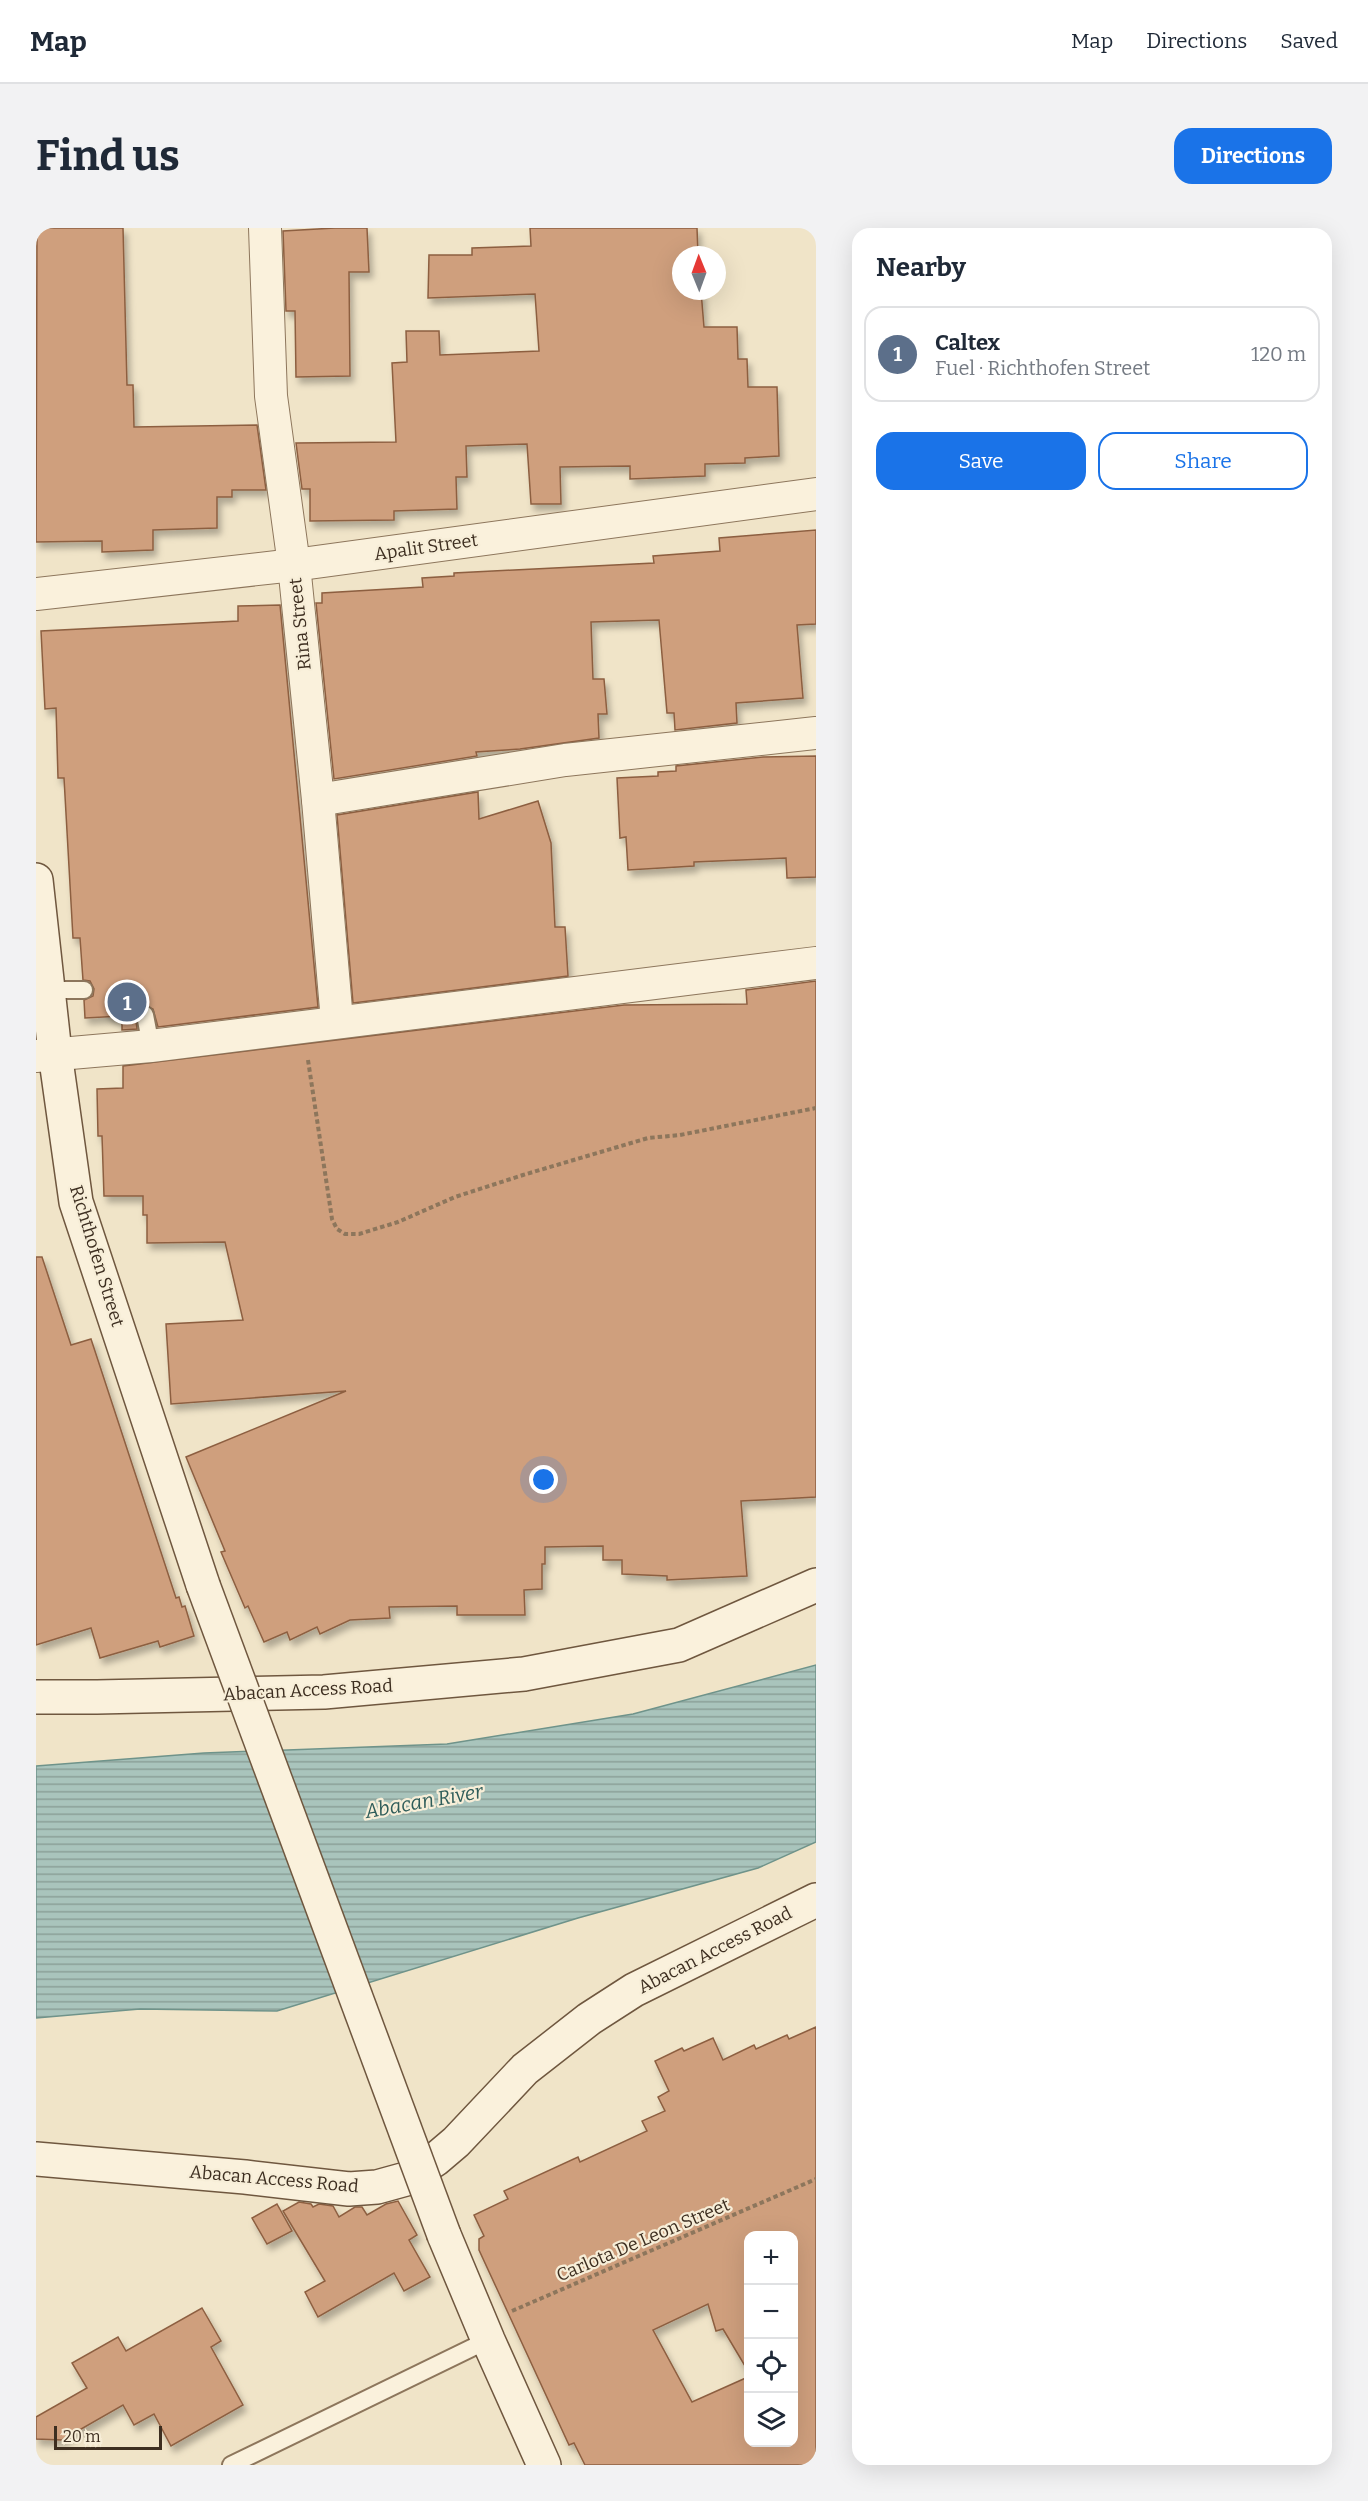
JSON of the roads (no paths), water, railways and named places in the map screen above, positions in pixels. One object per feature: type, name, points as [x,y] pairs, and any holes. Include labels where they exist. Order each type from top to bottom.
[{"type":"street","name":"Rina Street","points":[[265,228],[271,396],[294,565],[318,800],[337,1021]]},
{"type":"street","name":"Apalit Street","points":[[36,594],[294,565],[816,494]]},
{"type":"street","points":[[318,800],[565,760],[816,733]]},
{"type":"street","name":"Richthofen Street","points":[[36,880],[49,990],[45,1054],[76,1202],[203,1585],[444,2235],[484,2332],[544,2465]]},
{"type":"street","points":[[45,1054],[151,1046],[816,963]]},
{"type":"street","name":"Abacan Access Road","points":[[36,1697],[324,1692],[524,1674],[679,1645],[816,1585]]},
{"type":"street","name":"Abacan Access Road","points":[[36,2158],[349,2189],[377,2187],[406,2179],[456,2142],[525,2069],[589,2019],[634,1990],[816,1900]]},
{"type":"lane","points":[[49,990],[84,990]]},
{"type":"lane","points":[[145,1015],[151,1046]]},
{"type":"lane","points":[[231,2465],[484,2332]]},
{"type":"water","name":"Abacan River","points":[[816,1665],[816,1842],[758,1868],[578,1918],[277,2011],[140,2009],[36,2018],[36,1766],[204,1753],[447,1744],[633,1714]]},
{"type":"place","name":"Caltex","points":[[127,1002]]}]
